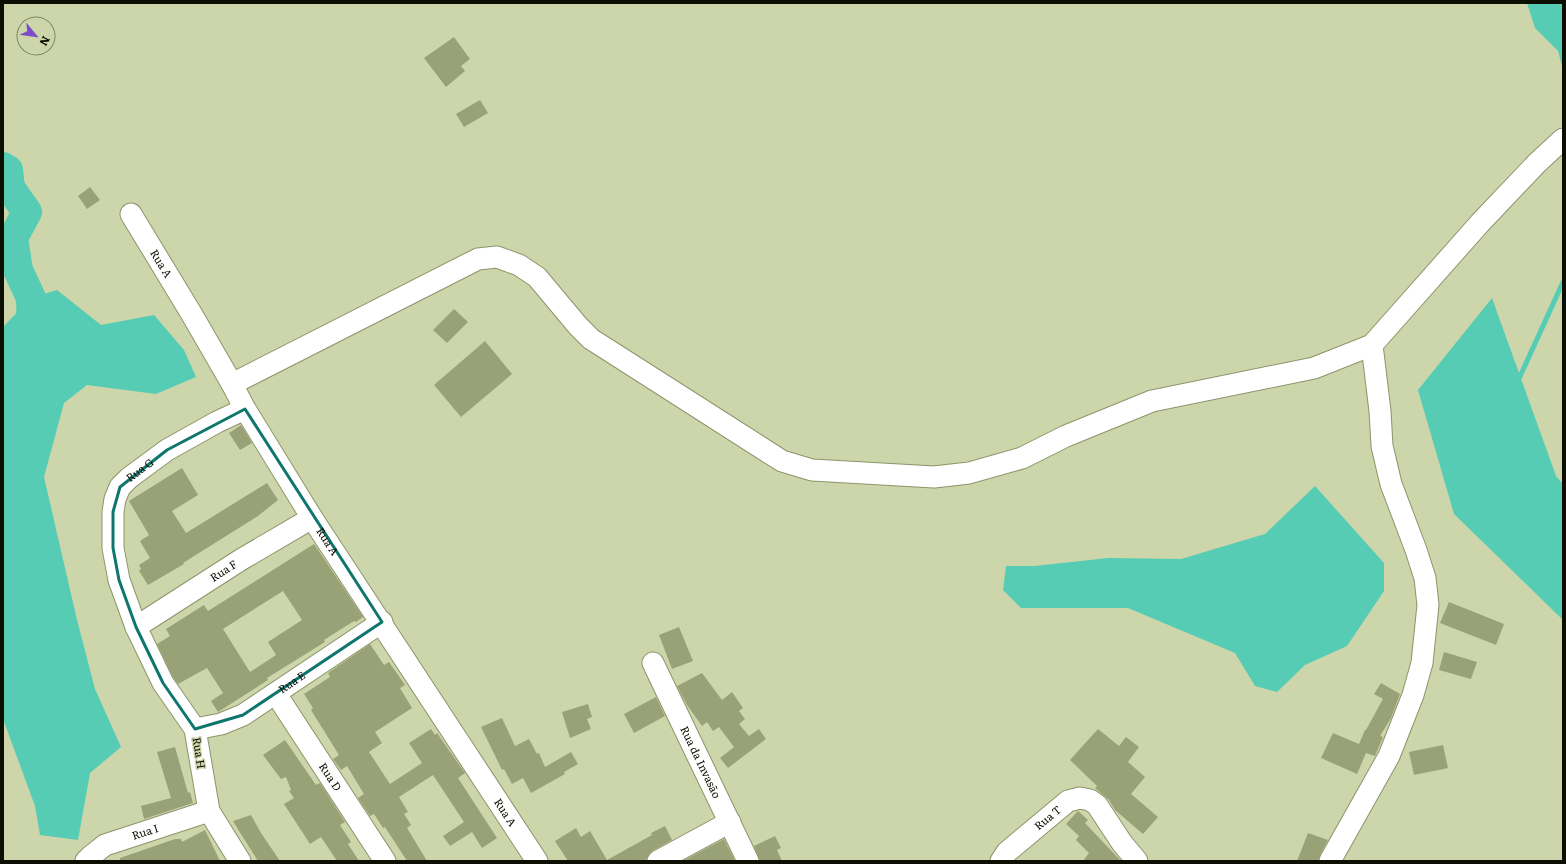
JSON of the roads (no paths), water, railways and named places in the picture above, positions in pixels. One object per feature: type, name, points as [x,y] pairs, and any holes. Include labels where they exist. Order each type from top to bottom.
[{"type":"street","points":[[232,384],[478,259],[497,257],[519,265],[537,277],[578,326],[591,339],[782,461],[812,470],[934,477],[969,473],[1022,458],[1066,436],[1152,401],[1314,368],[1372,346],[1480,223],[1537,163],[1563,139]]},
{"type":"street","name":"Rua A","points":[[131,214],[232,384],[245,410],[312,518],[382,622],[537,861]]},
{"type":"street","points":[[1330,861],[1389,756],[1410,702],[1422,663],[1428,605],[1425,578],[1416,550],[1390,484],[1382,446],[1380,411],[1372,346]]},
{"type":"street","name":"Rua G","points":[[136,627],[120,580],[113,548],[113,512],[115,499],[120,487],[129,478],[166,450],[217,422],[245,410]]},
{"type":"street","name":"Rua F","points":[[136,627],[242,559],[312,518]]},
{"type":"street","name":"Rua E","points":[[195,728],[221,724],[243,715],[382,622]]},
{"type":"street","name":"Rua H","points":[[136,627],[163,683],[195,728],[209,811],[240,861]]},
{"type":"street","name":"Rua da Invasão","points":[[653,663],[748,861]]},
{"type":"street","name":"Rua D","points":[[276,694],[385,861]]},
{"type":"street","name":"Rua T","points":[[1004,857],[1068,801],[1080,798],[1090,800],[1097,805],[1122,843],[1137,861]]},
{"type":"street","name":"Rua I","points":[[86,861],[105,845],[209,811]]},
{"type":"street","points":[[658,861],[730,822]]},
{"type":"water","points":[[1527,3],[1563,3],[1563,70],[1558,51],[1535,28]]},
{"type":"water","points":[[57,290],[101,325],[154,315],[184,350],[196,377],[156,394],[87,385],[64,403],[44,477],[77,620],[95,689],[121,747],[90,773],[78,840],[40,835],[35,806],[3,719],[3,327],[31,298]]},
{"type":"water","points":[[1492,298],[1556,476],[1563,484],[1563,620],[1454,514],[1418,390]]},
{"type":"water","points":[[1315,486],[1384,563],[1384,591],[1347,646],[1305,665],[1277,692],[1255,686],[1235,653],[1128,608],[1021,608],[1003,590],[1006,566],[1035,566],[1108,558],[1181,559],[1265,534]]},
{"type":"waterway","points":[[3,167],[8,170],[10,188],[27,212],[13,238],[18,270],[31,298],[32,339]]},
{"type":"waterway","points":[[1517,383],[1563,282]]}]
